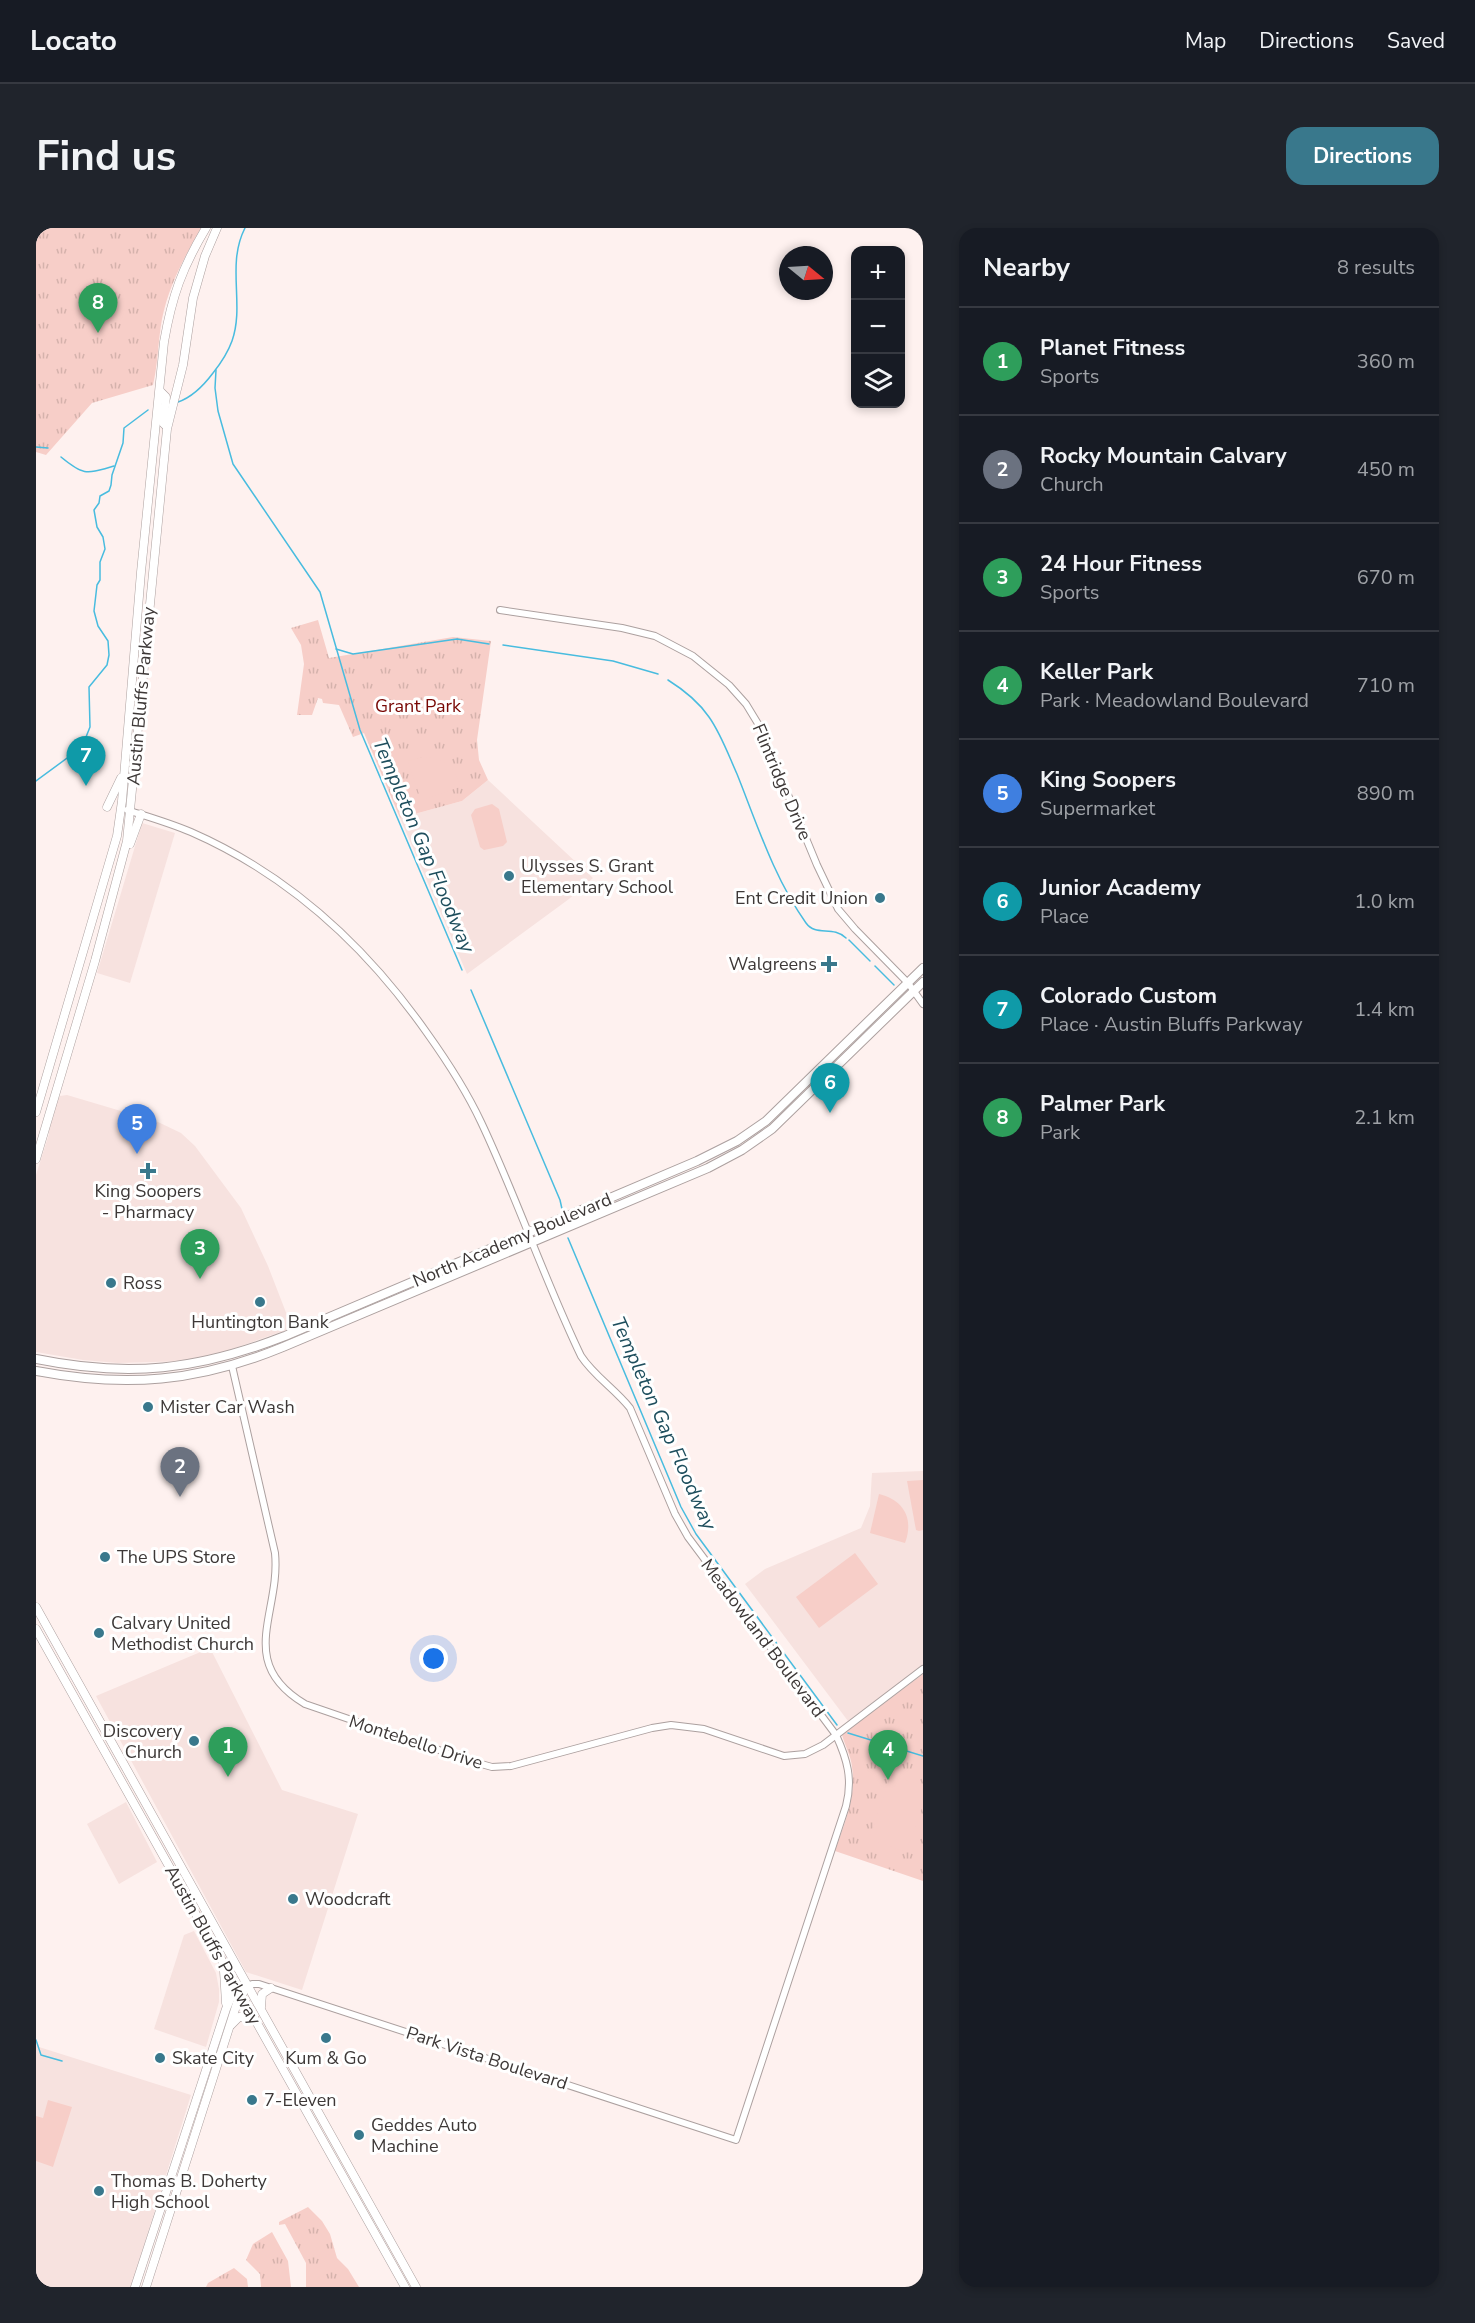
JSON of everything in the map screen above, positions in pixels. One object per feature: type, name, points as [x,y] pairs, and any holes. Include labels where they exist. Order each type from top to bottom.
[{"type":"highway","name":"North Academy Boulevard","points":[[36,1371],[104,1381],[153,1380],[188,1376],[232,1366],[278,1349],[708,1168],[742,1150],[783,1119],[915,989],[923,968]]},
{"type":"highway","name":"North Academy Boulevard","points":[[36,1359],[91,1368],[127,1369],[180,1367],[226,1357],[261,1345],[529,1233],[697,1161],[737,1141],[781,1108],[923,982]]},
{"type":"highway","points":[[232,1366],[240,1358],[304,1333],[312,1324]]},
{"type":"highway","points":[[188,1376],[194,1369],[222,1363],[226,1357]]},
{"type":"main road","name":"Austin Bluffs Parkway","points":[[36,1112],[111,860],[121,808],[164,342],[173,295],[184,267],[206,228]]},
{"type":"main road","name":"Austin Bluffs Parkway","points":[[36,1159],[126,850],[167,429],[183,365],[193,298],[205,256],[217,228]]},
{"type":"main road","points":[[160,391],[166,397],[163,423],[167,429]]},
{"type":"main road","points":[[107,807],[115,793],[125,765]]},
{"type":"main road","points":[[126,850],[141,814]]},
{"type":"main road","name":"Austin Bluffs Parkway","points":[[36,1607],[416,2287]]},
{"type":"main road","name":"Austin Bluffs Parkway","points":[[36,1629],[405,2287]]},
{"type":"main road","points":[[92,1727],[106,1732]]},
{"type":"main road","points":[[224,1966],[226,2009]]},
{"type":"main road","name":"Park Vista Boulevard","points":[[239,1994],[247,1987]]},
{"type":"main road","points":[[261,2012],[261,1994],[271,1988]]},
{"type":"main road","points":[[135,2287],[226,2009],[232,1995],[239,1994],[144,2287]]},
{"type":"main road","points":[[229,2029],[239,2017],[246,2017],[256,2022]]},
{"type":"main road","points":[[300,2103],[310,2106],[319,2122],[329,2132]]},
{"type":"main road","points":[[351,2193],[361,2199],[366,2199]]},
{"type":"main road","points":[[145,2257],[146,2273],[149,2277]]},
{"type":"main road","points":[[140,2272],[144,2287]]},
{"type":"street","name":"Flintridge Drive","points":[[500,610],[622,628],[655,636],[693,656],[729,686],[746,704],[760,727],[817,865],[838,909],[915,989],[923,1004]]},
{"type":"street","name":"Meadowland Boulevard","points":[[121,808],[203,837],[257,866],[313,906],[364,953],[416,1018],[471,1100],[581,1356],[590,1369],[630,1408],[675,1514],[688,1537],[836,1736],[848,1767],[849,1796],[736,2140]]},
{"type":"street","name":"Montebello Drive","points":[[232,1366],[275,1553],[276,1579],[266,1625],[266,1653],[276,1678],[298,1700],[320,1710],[492,1767],[511,1766],[532,1761],[665,1725],[695,1727],[784,1756],[805,1754],[836,1736],[923,1669]]},
{"type":"street","name":"Park Vista Boulevard","points":[[247,1987],[255,1983],[271,1988],[736,2140]]},
{"type":"shaded area","name":"Ulysses S. Grant Elementary School","points":[[488,780],[593,878],[569,899],[467,974],[400,818],[462,801]]},
{"type":"shaded area","points":[[142,823],[175,833],[130,983],[97,973]]},
{"type":"shaded area","points":[[67,1095],[158,1122],[181,1133],[195,1146],[241,1208],[268,1266],[292,1328],[218,1354],[189,1361],[118,1363],[36,1352],[36,1175],[57,1100],[60,1096]]},
{"type":"shaded area","points":[[923,1471],[923,1665],[848,1721],[745,1584],[765,1569],[861,1528],[870,1506],[872,1473]]},
{"type":"shaded area","points":[[210,1648],[282,1790],[358,1814],[302,1990],[246,1972],[96,1696]]},
{"type":"shaded area","points":[[126,1802],[157,1862],[119,1884],[87,1824]]},
{"type":"shaded area","points":[[194,1931],[216,1973],[219,1989],[219,2002],[206,2047],[154,2029],[184,1935]]},
{"type":"shaded area","name":"Thomas B. Doherty High School","points":[[36,2039],[39,2047],[191,2095],[131,2287],[36,2287]]},
{"type":"green space","points":[[36,228],[201,228],[178,272],[165,307],[153,385],[92,403],[46,455],[36,452]]},
{"type":"green space","name":"Grant Park","points":[[318,620],[329,658],[453,637],[491,641],[477,740],[479,760],[488,780],[462,801],[400,818],[364,733],[353,737],[339,705],[323,703],[322,699],[318,698],[312,715],[297,715],[304,664],[301,645],[291,628]]},
{"type":"green space","points":[[429,757],[447,764],[455,773],[460,787],[424,799],[420,797],[408,761]]},
{"type":"green space","points":[[492,804],[499,809],[507,842],[503,846],[484,850],[480,847],[471,815],[475,809]]},
{"type":"green space","points":[[923,1480],[923,1530],[919,1531],[916,1530],[907,1481]]},
{"type":"green space","points":[[879,1494],[895,1501],[905,1512],[908,1526],[905,1543],[870,1533]]},
{"type":"green space","points":[[855,1553],[878,1584],[819,1628],[796,1597]]},
{"type":"green space","points":[[923,1674],[923,1881],[835,1851],[849,1810],[853,1789],[851,1763],[842,1735]]},
{"type":"green space","points":[[891,1775],[923,1786],[923,1805],[906,1852],[869,1839]]},
{"type":"green space","points":[[48,2100],[72,2107],[53,2167],[36,2161],[36,2116],[43,2118]]},
{"type":"green space","points":[[308,2207],[322,2221],[330,2234],[337,2258],[348,2269],[359,2287],[306,2287],[306,2263],[285,2224],[279,2225],[279,2222]]},
{"type":"green space","points":[[272,2232],[288,2261],[291,2287],[261,2287],[260,2274],[246,2260],[253,2244]]},
{"type":"green space","points":[[234,2268],[247,2279],[248,2287],[206,2287],[208,2283]]},
{"type":"waterway","name":"Templeton Gap Floodway","points":[[178,402],[193,394],[206,382],[232,341],[237,313],[237,256],[245,228]]},
{"type":"waterway","name":"Templeton Gap Floodway","points":[[216,370],[215,388],[218,411],[233,464],[320,592],[360,730],[462,970]]},
{"type":"waterway","name":"Templeton Gap Floodway","points":[[36,781],[78,750],[90,727],[89,687],[107,665],[109,655],[108,641],[98,626],[94,611],[97,585],[100,580],[100,562],[105,549],[94,510],[99,503],[100,496],[109,491],[123,443],[124,428],[148,410]]},
{"type":"waterway","name":"Templeton Gap Floodway","points":[[36,447],[48,448]]},
{"type":"waterway","name":"Templeton Gap Floodway","points":[[61,457],[75,468],[86,472],[114,466]]},
{"type":"waterway","points":[[336,649],[353,654],[457,639],[489,644]]},
{"type":"waterway","points":[[503,645],[613,661],[658,674]]},
{"type":"waterway","points":[[668,680],[705,711],[717,730],[775,869],[806,923],[815,929],[836,932],[846,938]]},
{"type":"waterway","points":[[849,940],[870,961]]},
{"type":"waterway","points":[[875,966],[894,985]]},
{"type":"waterway","name":"Templeton Gap Floodway","points":[[471,990],[562,1209]]},
{"type":"waterway","name":"Templeton Gap Floodway","points":[[568,1238],[681,1507],[696,1534],[837,1725]]},
{"type":"waterway","name":"Templeton Gap Floodway","points":[[848,1733],[923,1756]]},
{"type":"waterway","points":[[36,2040],[41,2055],[62,2061]]},
{"type":"place","name":"Palmer Park","points":[[98,333]]},
{"type":"place","name":"Colorado Custom","points":[[86,786]]},
{"type":"place","name":"Ulysses S. Grant Elementary School","points":[[509,876]]},
{"type":"place","name":"Ent Credit Union","points":[[880,898]]},
{"type":"place","name":"Walgreens","points":[[829,964]]},
{"type":"place","name":"Junior Academy","points":[[830,1113]]},
{"type":"place","name":"King Soopers","points":[[137,1154]]},
{"type":"place","name":"King Soopers - Pharmacy","points":[[148,1171]]},
{"type":"place","name":"24 Hour Fitness","points":[[200,1279]]},
{"type":"place","name":"Ross","points":[[111,1283]]},
{"type":"place","name":"Huntington Bank","points":[[260,1302]]},
{"type":"place","name":"Mister Car Wash","points":[[148,1407]]},
{"type":"place","name":"Rocky Mountain Calvary","points":[[180,1497]]},
{"type":"place","name":"The UPS Store","points":[[105,1557]]},
{"type":"place","name":"Calvary United Methodist Church","points":[[99,1633]]},
{"type":"place","name":"Discovery Church","points":[[194,1741]]},
{"type":"place","name":"Planet Fitness","points":[[228,1777]]},
{"type":"place","name":"Keller Park","points":[[888,1780]]},
{"type":"place","name":"Woodcraft","points":[[293,1899]]},
{"type":"place","name":"Kum & Go","points":[[326,2038]]},
{"type":"place","name":"Skate City","points":[[160,2058]]},
{"type":"place","name":"7-Eleven","points":[[252,2100]]},
{"type":"place","name":"Geddes Auto Machine","points":[[359,2135]]},
{"type":"place","name":"Thomas B. Doherty High School","points":[[99,2191]]}]
